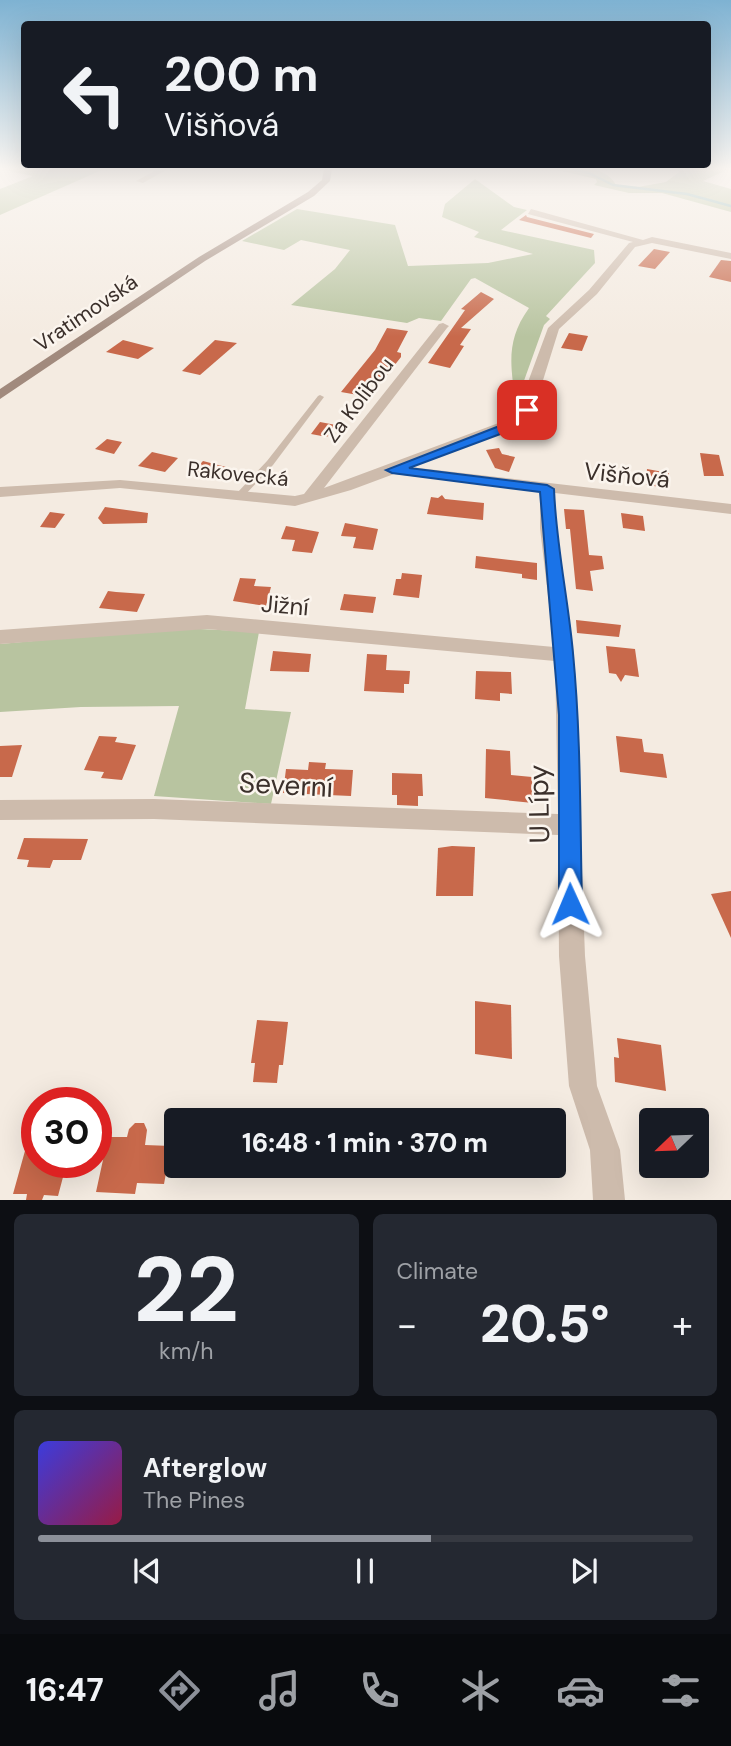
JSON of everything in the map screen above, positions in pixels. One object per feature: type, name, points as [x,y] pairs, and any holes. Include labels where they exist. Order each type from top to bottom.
[{"type":"main road","name":"Vratimovská","points":[[0,396],[202,259],[259,225]]},
{"type":"street","points":[[579,225],[639,241],[652,240],[731,256]]},
{"type":"street","name":"Rakovecká","points":[[0,492],[120,484],[271,500],[309,499],[506,428],[520,420],[527,410],[554,328],[593,292],[639,241]]},
{"type":"street","name":"Za Kolibou","points":[[309,499],[443,326]]},
{"type":"street","name":"Višňová","points":[[392,470],[731,509]]},
{"type":"street","name":"U Lípy","points":[[547,489],[553,578],[565,655],[572,956],[583,1086],[605,1150],[609,1200]]},
{"type":"street","name":"Jižní","points":[[0,637],[207,622],[565,655]]},
{"type":"street","name":"Severní","points":[[0,810],[141,809],[569,825]]},
{"type":"lane","points":[[240,495],[270,463],[320,397]]},
{"type":"green space","points":[[270,225],[395,225],[408,266],[488,263],[533,254],[474,237],[479,232],[462,225],[508,225],[501,230],[594,250],[595,263],[546,316],[550,319],[544,325],[516,403],[511,365],[513,342],[529,308],[475,278],[471,279],[441,321],[419,318],[407,323],[291,305],[335,269],[350,250],[301,240],[284,250],[242,241]]},
{"type":"green space","points":[[179,628],[259,632],[245,709],[291,712],[271,804],[154,796],[179,706],[81,707],[0,712],[0,644]]},
{"type":"building","points":[[539,225],[559,225],[594,234],[591,238]]},
{"type":"building","points":[[654,249],[670,252],[655,269],[638,266]]},
{"type":"building","points":[[721,260],[731,261],[731,282],[709,277]]},
{"type":"building","points":[[481,292],[494,299],[461,328],[471,329],[450,368],[428,363],[465,310],[461,309]]},
{"type":"building","points":[[387,328],[408,331],[397,352],[401,353],[401,357],[386,376],[369,379],[358,395],[341,392],[375,350]]},
{"type":"building","points":[[569,333],[588,336],[582,351],[561,348]]},
{"type":"building","points":[[123,340],[154,348],[138,359],[106,352]]},
{"type":"building","points":[[215,340],[237,343],[200,375],[182,371]]},
{"type":"building","points":[[320,422],[336,425],[327,437],[311,434]]},
{"type":"building","points":[[107,439],[122,442],[114,454],[95,449]]},
{"type":"building","points":[[499,448],[502,454],[515,457],[509,472],[495,468],[486,450]]},
{"type":"building","points":[[152,452],[178,458],[165,472],[138,466]]},
{"type":"building","points":[[700,453],[719,455],[724,476],[704,476]]},
{"type":"building","points":[[203,461],[226,467],[216,479],[193,472]]},
{"type":"building","points":[[647,469],[669,473],[669,488],[646,485]]},
{"type":"building","points":[[442,495],[445,499],[484,503],[483,520],[427,514],[431,497],[438,498]]},
{"type":"building","points":[[105,507],[148,513],[147,523],[103,524],[98,518]]},
{"type":"building","points":[[564,509],[584,510],[589,555],[602,556],[604,569],[590,571],[593,591],[576,589],[570,529],[566,529]]},
{"type":"building","points":[[50,512],[65,514],[55,528],[40,527]]},
{"type":"building","points":[[621,513],[643,516],[645,531],[623,528]]},
{"type":"building","points":[[345,523],[378,529],[373,550],[353,548],[356,537],[341,536]]},
{"type":"building","points":[[286,526],[319,532],[312,553],[292,551],[295,540],[281,539]]},
{"type":"building","points":[[476,556],[537,563],[537,580],[522,578],[522,574],[475,568]]},
{"type":"building","points":[[402,573],[422,575],[419,598],[393,595],[396,579],[401,579]]},
{"type":"building","points":[[240,578],[256,579],[254,586],[271,587],[266,606],[233,601]]},
{"type":"building","points":[[108,591],[145,594],[137,612],[99,608]]},
{"type":"building","points":[[344,594],[376,597],[373,613],[340,610]]},
{"type":"building","points":[[576,620],[621,625],[619,637],[577,633]]},
{"type":"building","points":[[606,646],[635,649],[639,677],[625,675],[621,682],[616,674],[609,673]]},
{"type":"building","points":[[273,651],[311,654],[309,672],[270,671]]},
{"type":"building","points":[[367,654],[387,655],[386,670],[410,671],[409,684],[404,684],[404,693],[364,691]]},
{"type":"building","points":[[476,671],[511,672],[512,694],[500,693],[500,701],[475,699]]},
{"type":"building","points":[[99,736],[117,737],[115,742],[136,745],[122,780],[101,778],[104,772],[84,770]]},
{"type":"building","points":[[616,736],[642,739],[644,752],[663,754],[667,778],[620,772]]},
{"type":"building","points":[[22,745],[12,777],[0,777],[0,746]]},
{"type":"building","points":[[486,749],[510,751],[511,775],[532,777],[533,803],[485,798]]},
{"type":"building","points":[[309,762],[326,763],[325,769],[353,770],[351,796],[283,793],[286,769],[308,770]]},
{"type":"building","points":[[392,773],[422,774],[423,796],[418,796],[418,806],[397,805],[397,795],[392,795]]},
{"type":"building","points":[[24,838],[88,839],[81,860],[53,860],[50,868],[27,867],[29,860],[17,859]]},
{"type":"building","points":[[475,847],[473,896],[436,896],[438,848]]},
{"type":"building","points":[[731,891],[731,938],[711,894]]},
{"type":"building","points":[[475,1001],[511,1005],[512,1059],[475,1054]]},
{"type":"building","points":[[257,1020],[288,1022],[283,1065],[279,1065],[277,1083],[253,1082],[255,1063],[251,1063]]},
{"type":"building","points":[[617,1038],[661,1045],[666,1091],[615,1082],[614,1057],[619,1058]]},
{"type":"building","points":[[135,1123],[144,1123],[147,1130],[145,1145],[164,1146],[164,1184],[137,1183],[135,1194],[96,1192],[99,1178],[112,1178],[112,1137],[127,1137],[129,1129]]},
{"type":"building","points":[[21,1165],[21,1178],[63,1178],[58,1196],[44,1195],[42,1200],[26,1200],[27,1194],[13,1194]]},
{"type":"route","points":[[527,410],[520,420],[506,428],[392,470],[547,489],[548,528],[564,651],[568,715],[570,904]]}]
